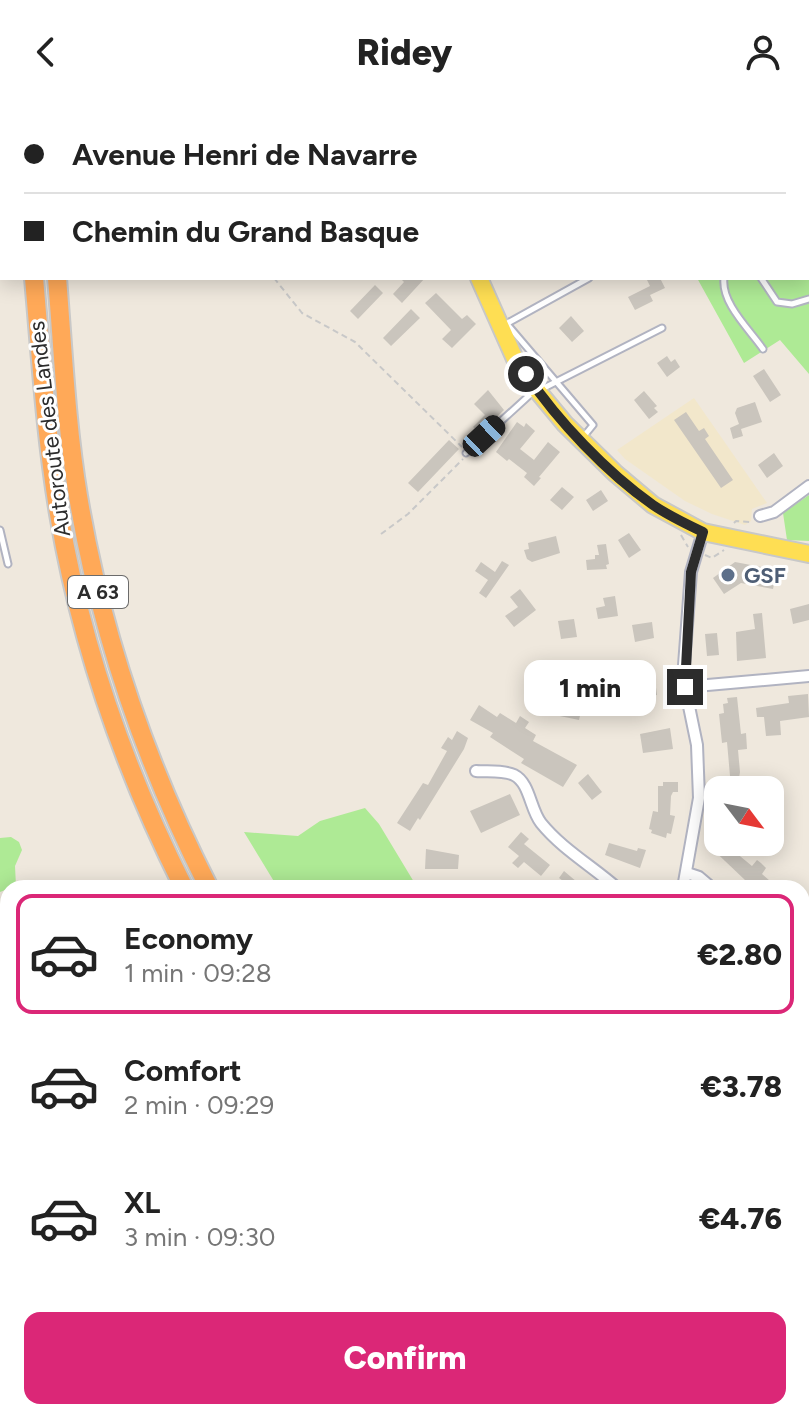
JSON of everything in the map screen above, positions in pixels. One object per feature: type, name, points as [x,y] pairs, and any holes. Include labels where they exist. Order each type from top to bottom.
[{"type":"highway","name":"Autoroute des Landes","points":[[34,280],[50,455],[75,594],[115,731],[143,803],[180,880]]},
{"type":"highway","name":"Autoroute des Landes","points":[[57,280],[70,440],[104,617],[155,773],[205,880]]},
{"type":"main road","points":[[480,280],[503,325],[515,359],[537,391],[581,440],[653,505],[703,532],[809,554]]},
{"type":"street","points":[[760,516],[774,512],[809,486]]},
{"type":"street","points":[[685,880],[699,798],[699,772],[697,745],[685,687],[691,572],[703,532]]},
{"type":"street","points":[[685,687],[809,676]]},
{"type":"street","points":[[476,771],[515,775],[525,787],[539,820],[555,838],[607,880]]},
{"type":"street","points":[[687,873],[703,880]]},
{"type":"lane","points":[[581,440],[593,425],[556,380],[503,325],[585,280]]},
{"type":"lane","points":[[724,280],[728,301],[763,349]]},
{"type":"lane","points":[[762,280],[777,302],[792,304],[809,299]]},
{"type":"lane","points":[[466,453],[537,391],[662,328]]},
{"type":"lane","points":[[0,530],[8,564]]},
{"type":"path","points":[[276,280],[302,313],[355,342],[438,421],[466,453],[408,514],[381,534]]},
{"type":"shaded area","points":[[694,398],[767,503],[752,509],[751,521],[745,525],[685,501],[617,450]]},
{"type":"green space","points":[[698,280],[809,280],[809,374],[780,340],[744,363]]},
{"type":"green space","points":[[809,495],[809,541],[787,540],[783,513]]},
{"type":"green space","points":[[365,808],[379,824],[413,880],[273,880],[244,832],[298,836],[320,821]]},
{"type":"green space","points":[[11,837],[19,842],[22,850],[15,866],[16,880],[0,880],[0,838]]},
{"type":"building","points":[[402,280],[423,280],[402,303],[393,294],[404,282]]},
{"type":"building","points":[[647,280],[661,280],[665,288],[650,295],[653,301],[635,310],[628,297],[650,286]]},
{"type":"building","points":[[375,285],[383,293],[358,319],[350,311]]},
{"type":"building","points":[[436,293],[462,319],[467,315],[476,324],[452,348],[442,339],[451,330],[425,303]]},
{"type":"building","points":[[411,309],[420,318],[391,346],[383,338]]},
{"type":"building","points":[[571,316],[584,331],[572,342],[559,328]]},
{"type":"building","points":[[667,356],[671,362],[675,359],[680,367],[667,377],[657,363]]},
{"type":"building","points":[[764,369],[781,395],[770,402],[753,376]]},
{"type":"building","points":[[488,390],[504,410],[480,433],[473,427],[485,415],[474,404]]},
{"type":"building","points":[[644,391],[657,406],[654,408],[658,412],[649,419],[634,400]]},
{"type":"building","points":[[755,402],[762,422],[741,429],[743,436],[733,439],[730,428],[739,424],[735,413],[737,408]]},
{"type":"building","points":[[686,412],[699,431],[704,428],[709,436],[705,439],[733,480],[721,488],[674,420]]},
{"type":"building","points":[[517,422],[524,427],[526,423],[535,431],[520,449],[534,460],[548,442],[560,452],[534,486],[524,477],[527,473],[496,452]]},
{"type":"building","points":[[449,440],[459,449],[418,492],[408,483]]},
{"type":"building","points":[[774,453],[783,466],[767,478],[758,465]]},
{"type":"building","points":[[562,487],[574,497],[562,510],[550,500]]},
{"type":"building","points":[[601,490],[608,501],[593,511],[586,500]]},
{"type":"building","points":[[629,533],[641,550],[629,558],[618,540]]},
{"type":"building","points":[[556,536],[560,553],[532,562],[527,559],[524,550],[529,549],[528,543]]},
{"type":"building","points":[[606,544],[607,569],[587,570],[586,560],[599,555],[597,545]]},
{"type":"building","points":[[502,561],[509,565],[486,598],[479,593],[488,580],[475,571],[481,562],[495,572]]},
{"type":"building","points":[[735,562],[777,570],[773,589],[741,583],[724,594],[713,578]]},
{"type":"building","points":[[520,589],[536,610],[514,627],[505,616],[518,607],[510,597]]},
{"type":"building","points":[[615,596],[618,616],[598,619],[596,608],[605,606],[603,598]]},
{"type":"building","points":[[809,604],[809,620],[793,624],[790,609]]},
{"type":"building","points":[[762,613],[766,658],[737,661],[736,632],[755,629],[753,614]]},
{"type":"building","points":[[574,619],[577,637],[561,639],[558,621]]},
{"type":"building","points":[[652,622],[654,638],[635,642],[632,625]]},
{"type":"building","points":[[717,633],[719,655],[707,656],[705,634]]},
{"type":"building","points":[[655,680],[657,695],[639,698],[637,683]]},
{"type":"building","points":[[556,692],[584,698],[579,720],[550,714]]},
{"type":"building","points":[[808,694],[809,717],[780,721],[781,735],[766,736],[764,717],[757,717],[756,708],[789,703],[788,696]]},
{"type":"building","points":[[737,697],[741,734],[746,733],[747,749],[738,750],[739,776],[730,776],[727,742],[722,743],[719,714],[724,713],[723,704],[728,703],[727,698]]},
{"type":"building","points":[[479,705],[497,717],[500,713],[516,723],[520,716],[529,722],[525,728],[536,735],[533,741],[577,765],[563,787],[521,763],[524,759],[490,737],[493,733],[470,720]]},
{"type":"building","points":[[670,728],[673,749],[643,753],[640,734]]},
{"type":"building","points":[[457,731],[468,738],[464,749],[410,831],[397,823],[423,783],[428,785],[447,751],[441,748],[448,737],[452,740]]},
{"type":"building","points":[[588,774],[602,792],[592,800],[578,783]]},
{"type":"building","points":[[663,782],[678,782],[678,792],[673,792],[671,796],[670,815],[675,816],[671,834],[667,833],[666,838],[651,833],[649,829],[653,811],[658,812],[658,786],[663,786]]},
{"type":"building","points":[[510,794],[520,815],[481,833],[470,811]]},
{"type":"building","points":[[521,832],[529,839],[524,844],[550,865],[541,876],[524,862],[518,868],[512,863],[519,856],[508,847]]},
{"type":"building","points":[[609,843],[637,851],[638,848],[646,850],[640,868],[605,855]]},
{"type":"building","points":[[426,849],[459,855],[458,869],[425,869]]},
{"type":"building","points":[[720,856],[740,856],[752,866],[757,860],[766,868],[762,874],[769,880],[745,880]]},
{"type":"building","points":[[564,871],[575,880],[562,880],[559,878]]},
{"type":"place","name":"GSF","points":[[728,575]]},
{"type":"route","points":[[526,374],[565,424],[615,473],[653,505],[703,532],[691,572],[685,687]]}]
